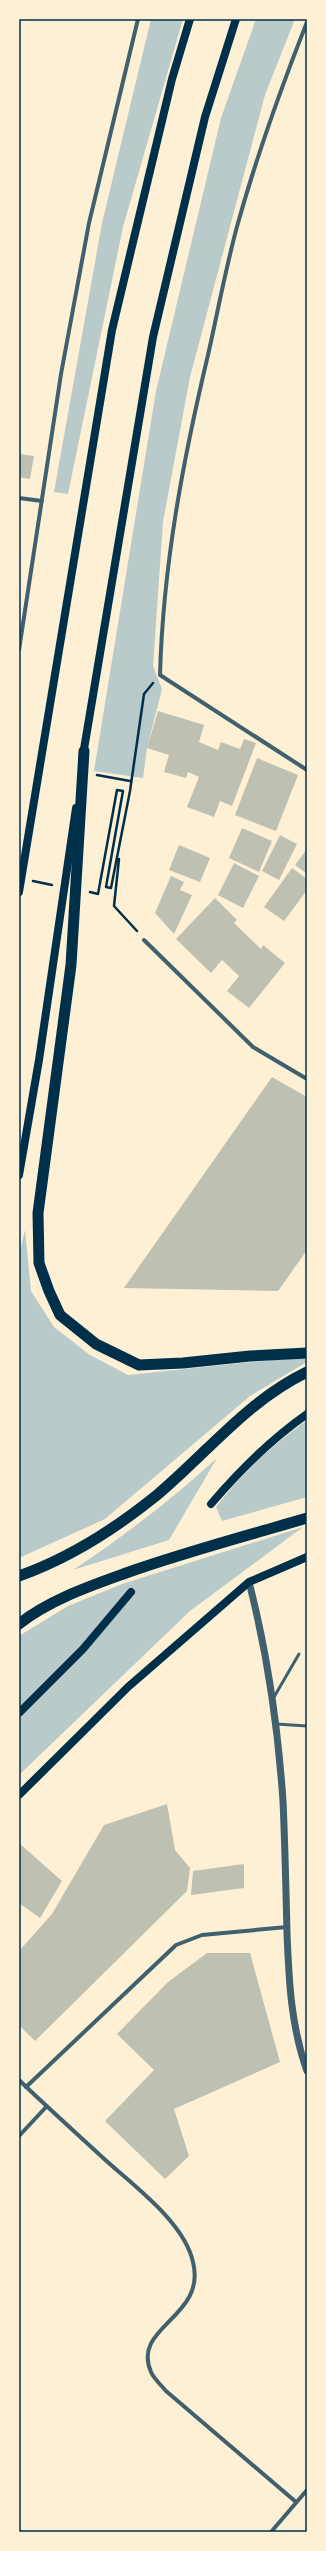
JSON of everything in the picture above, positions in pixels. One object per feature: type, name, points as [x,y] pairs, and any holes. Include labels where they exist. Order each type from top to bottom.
[{"type":"highway","points":[[84,751],[71,965],[38,1213],[39,1263],[49,1291],[60,1315],[96,1344],[139,1365],[184,1363],[250,1356],[307,1353]]},
{"type":"highway","points":[[19,1576],[53,1564],[96,1539],[157,1494],[249,1409],[307,1372]]},
{"type":"highway","points":[[19,1624],[52,1604],[83,1589],[170,1558],[307,1518]]},
{"type":"main road","points":[[19,892],[112,330],[172,78],[190,19]]},
{"type":"main road","points":[[19,1175],[39,1060],[84,751],[153,337],[205,118],[236,19]]},
{"type":"main road","points":[[210,1504],[241,1470],[279,1434],[307,1414]]},
{"type":"main road","points":[[19,1795],[128,1688],[249,1582],[307,1557]]},
{"type":"main road","points":[[19,1713],[83,1649],[131,1592]]},
{"type":"street","points":[[19,650],[61,374],[89,223],[138,19]]},
{"type":"street","points":[[307,22],[277,100],[238,224],[198,396],[173,521],[162,626],[160,675],[307,770]]},
{"type":"street","points":[[19,498],[42,501]]},
{"type":"street","points":[[144,940],[253,1046],[307,1079]]},
{"type":"street","points":[[249,1582],[257,1615],[274,1724],[282,1799],[290,1996],[297,2043],[307,2071]]},
{"type":"street","points":[[26,2087],[176,1945],[202,1935],[287,1927]]},
{"type":"street","points":[[19,2080],[164,2214],[186,2243],[193,2262],[196,2282],[190,2299],[155,2335],[148,2354],[151,2373],[166,2391],[296,2502]]},
{"type":"street","points":[[19,2136],[46,2106]]},
{"type":"street","points":[[271,2532],[307,2490]]},
{"type":"lane","points":[[271,1701],[299,1654]]},
{"type":"lane","points":[[274,1724],[307,1726]]},
{"type":"path","points":[[144,940],[114,906],[120,847],[144,694],[160,675]]},
{"type":"path","points":[[83,773],[130,781]]},
{"type":"path","points":[[98,893],[117,790],[123,791],[106,887],[111,888],[120,847]]},
{"type":"shaded area","points":[[151,19],[183,19],[123,227],[68,494],[54,492],[102,223]]},
{"type":"shaded area","points":[[256,19],[295,19],[265,95],[190,377],[163,522],[153,666],[162,689],[147,748],[143,778],[94,771],[156,391],[221,118]]},
{"type":"shaded area","points":[[25,1230],[31,1291],[54,1327],[90,1355],[128,1375],[307,1356],[307,1362],[250,1396],[105,1519],[19,1558],[19,1255]]},
{"type":"shaded area","points":[[307,1420],[307,1497],[222,1521],[216,1507],[236,1483],[258,1460]]},
{"type":"shaded area","points":[[217,1458],[169,1540],[73,1570],[147,1517]]},
{"type":"shaded area","points":[[303,1527],[190,1611],[19,1775],[19,1636],[68,1606],[122,1584]]},
{"type":"building","points":[[19,454],[34,456],[30,479],[19,477]]},
{"type":"building","points":[[158,711],[204,725],[199,742],[218,750],[221,742],[240,749],[244,739],[256,743],[232,806],[220,801],[214,817],[187,807],[199,777],[188,772],[186,778],[164,772],[169,755],[147,748]]},
{"type":"building","points":[[257,758],[298,775],[276,831],[235,815]]},
{"type":"building","points":[[242,828],[272,841],[259,872],[229,858]]},
{"type":"building","points":[[280,835],[297,844],[279,880],[262,871]]},
{"type":"building","points":[[179,845],[210,858],[200,882],[169,870]]},
{"type":"building","points":[[307,849],[307,874],[295,865]]},
{"type":"building","points":[[234,863],[259,876],[243,908],[218,895]]},
{"type":"building","points":[[292,868],[307,879],[307,890],[284,921],[264,907]]},
{"type":"building","points":[[171,876],[184,882],[180,890],[192,895],[174,934],[155,913]]},
{"type":"building","points":[[215,898],[237,920],[234,923],[261,949],[263,945],[285,963],[249,1008],[227,991],[239,976],[222,960],[211,973],[176,939]]},
{"type":"building","points":[[272,1077],[307,1097],[307,1250],[278,1291],[124,1288]]},
{"type":"building","points":[[167,1804],[175,1850],[190,1868],[187,1891],[35,2041],[19,2025],[19,1951],[52,1914],[104,1825]]},
{"type":"building","points":[[19,1843],[62,1881],[40,1918],[19,1903]]},
{"type":"building","points":[[244,1864],[244,1888],[191,1895],[193,1871]]},
{"type":"building","points":[[207,1953],[250,1953],[280,2062],[174,2109],[189,2156],[165,2179],[105,2121],[154,2070],[117,2034],[168,1982]]}]
